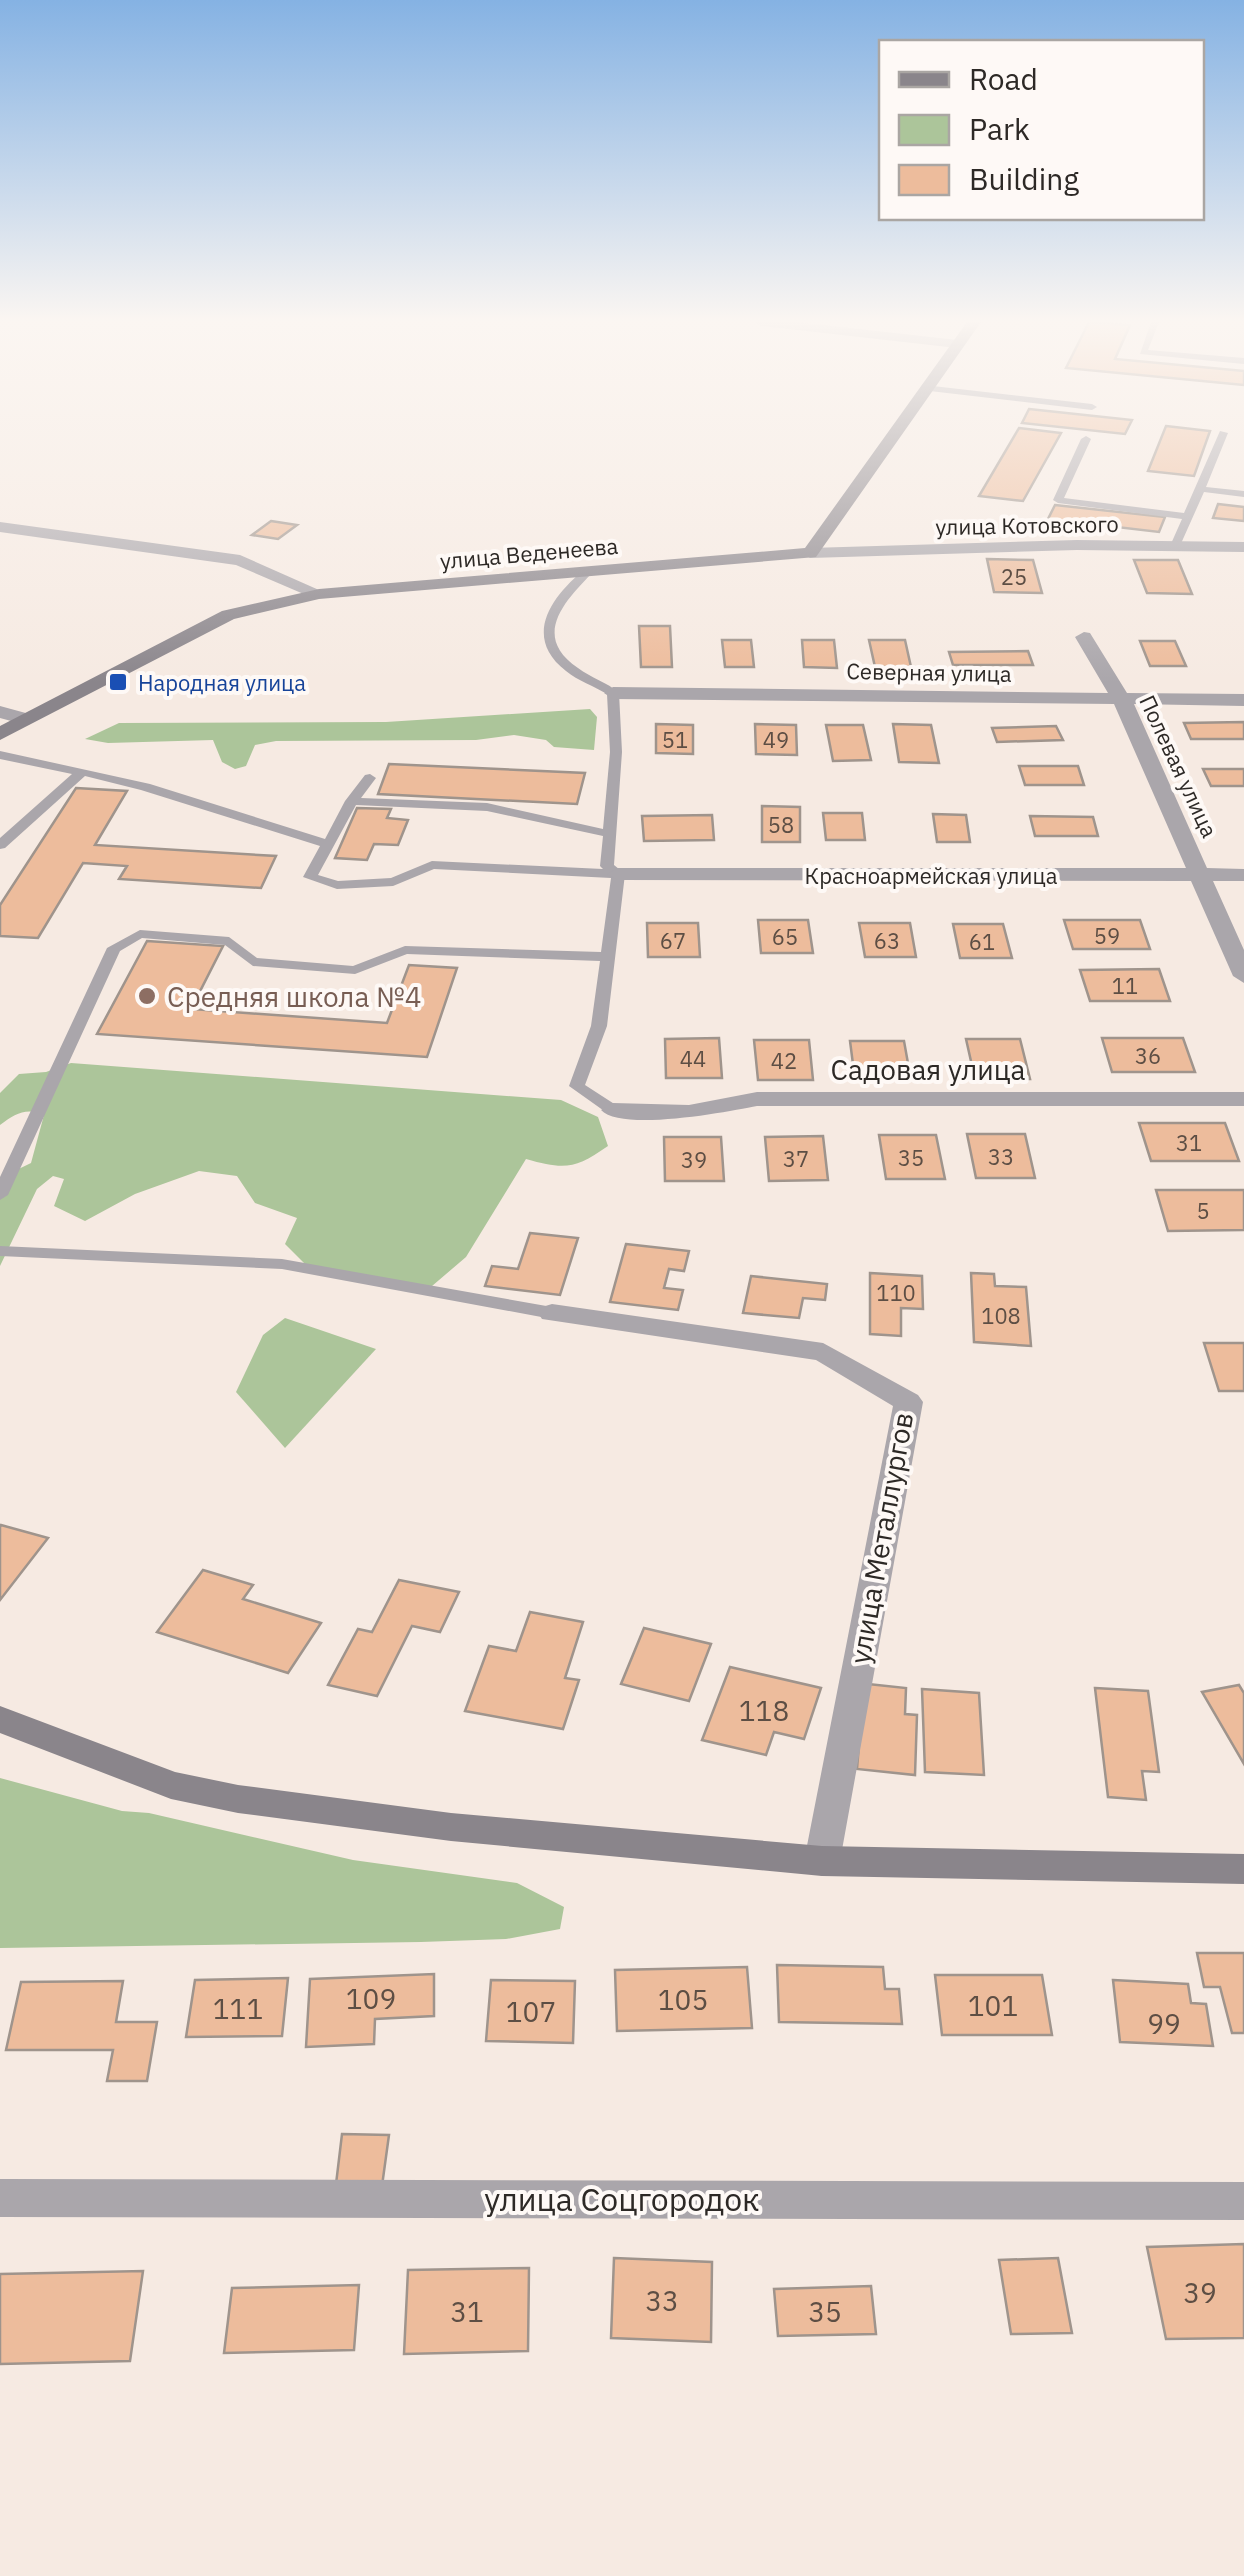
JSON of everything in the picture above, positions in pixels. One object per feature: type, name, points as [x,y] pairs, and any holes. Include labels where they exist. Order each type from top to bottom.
[{"type":"main road","points":[[810,553],[887,442]]},
{"type":"main road","name":"улица Веденеева","points":[[0,734],[228,615],[319,594],[810,553]]},
{"type":"main road","points":[[0,1718],[170,1785],[238,1799],[451,1827],[822,1861],[1244,1869]]},
{"type":"street","points":[[0,526],[240,560],[319,594]]},
{"type":"street","name":"улица Котовского","points":[[810,553],[1244,546]]},
{"type":"street","name":"Полевая улица","points":[[1084,636],[1122,700],[1244,976]]},
{"type":"street","name":"Северная улица","points":[[613,692],[1244,700]]},
{"type":"street","points":[[0,712],[26,719]]},
{"type":"street","name":"Красноармейская улица","points":[[618,874],[1244,875]]},
{"type":"street","name":"Садовая улица","points":[[613,1110],[689,1112],[757,1099],[1244,1099]]},
{"type":"street","name":"улица Металлургов","points":[[552,1313],[823,1352],[908,1402],[822,1861]]},
{"type":"street","name":"улица Соцгородок","points":[[0,2198],[1244,2201]]},
{"type":"lane","points":[[1085,442],[1058,500],[1186,516]]},
{"type":"lane","points":[[1175,546],[1219,442]]},
{"type":"lane","points":[[1200,489],[1244,494]]},
{"type":"lane","points":[[590,570],[565,589],[553,606],[548,626],[552,646],[566,666],[613,692],[616,752],[607,866],[618,874]]},
{"type":"lane","points":[[0,756],[145,787],[328,844]]},
{"type":"lane","points":[[0,845],[82,772]]},
{"type":"lane","points":[[370,778],[352,801],[310,878],[337,885],[393,882],[432,864],[618,874]]},
{"type":"lane","points":[[352,801],[486,806],[610,834]]},
{"type":"lane","points":[[613,1110],[589,1098],[577,1086],[599,1026],[618,874]]},
{"type":"lane","points":[[0,1195],[114,948],[140,934],[228,940],[253,962],[356,970],[405,950],[608,957]]},
{"type":"lane","points":[[0,1251],[282,1264],[552,1313]]},
{"type":"green space","points":[[590,709],[597,717],[594,750],[554,747],[546,740],[514,735],[476,740],[276,741],[255,745],[246,766],[235,769],[222,762],[213,740],[108,743],[85,739],[119,723],[386,722]]},
{"type":"green space","points":[[71,1063],[561,1100],[598,1117],[608,1146],[569,1165],[526,1159],[466,1257],[425,1292],[313,1272],[285,1244],[297,1218],[255,1203],[237,1176],[199,1171],[135,1194],[85,1221],[54,1206],[64,1179],[53,1176],[37,1189],[0,1266],[0,1178],[31,1163],[44,1115],[21,1113],[0,1125],[0,1093],[19,1074],[46,1072]]},
{"type":"green space","points":[[285,1318],[376,1349],[285,1448],[236,1392],[263,1335]]},
{"type":"green space","points":[[0,1778],[122,1811],[149,1813],[353,1860],[517,1883],[564,1907],[560,1929],[506,1939],[421,1942],[0,1948]]},
{"type":"building","points":[[1011,442],[1056,442],[1023,501],[979,496]]},
{"type":"building","points":[[1160,442],[1206,442],[1194,476],[1148,471]]},
{"type":"building","points":[[1218,504],[1244,507],[1244,521],[1213,518]]},
{"type":"building","points":[[1055,505],[1165,517],[1159,532],[1048,519]]},
{"type":"building","points":[[271,521],[297,525],[278,539],[252,535]]},
{"type":"building","points":[[987,559],[1033,560],[1042,593],[994,592]]},
{"type":"building","points":[[1134,560],[1178,560],[1192,594],[1147,593]]},
{"type":"building","points":[[639,626],[670,626],[672,667],[641,667]]},
{"type":"building","points":[[722,640],[751,640],[754,667],[725,667]]},
{"type":"building","points":[[802,640],[834,640],[837,668],[804,667]]},
{"type":"building","points":[[869,640],[905,640],[911,667],[875,667]]},
{"type":"building","points":[[1140,641],[1175,641],[1186,666],[1150,666]]},
{"type":"building","points":[[1028,651],[1033,665],[953,665],[949,652]]},
{"type":"building","points":[[1244,722],[1244,739],[1191,739],[1184,723]]},
{"type":"building","points":[[656,724],[693,725],[693,754],[656,753]]},
{"type":"building","points":[[755,724],[796,725],[797,755],[756,754]]},
{"type":"building","points":[[893,724],[931,725],[939,763],[899,762]]},
{"type":"building","points":[[826,725],[863,725],[871,760],[833,761]]},
{"type":"building","points":[[1056,726],[1063,740],[997,742],[992,728]]},
{"type":"building","points":[[389,764],[585,773],[577,804],[378,794]]},
{"type":"building","points":[[1019,766],[1078,766],[1084,785],[1025,785]]},
{"type":"building","points":[[1203,769],[1244,769],[1244,786],[1211,786]]},
{"type":"building","points":[[76,788],[127,791],[95,845],[276,856],[261,888],[119,879],[127,866],[83,863],[38,938],[0,936],[0,905]]},
{"type":"building","points":[[762,806],[800,807],[800,842],[762,842]]},
{"type":"building","points":[[357,808],[391,809],[387,818],[408,820],[398,845],[374,844],[367,860],[335,858]]},
{"type":"building","points":[[823,813],[862,813],[865,840],[826,840]]},
{"type":"building","points":[[933,814],[966,815],[970,842],[937,842]]},
{"type":"building","points":[[712,815],[714,840],[644,841],[642,816]]},
{"type":"building","points":[[1030,816],[1093,817],[1098,836],[1035,836]]},
{"type":"building","points":[[758,920],[808,920],[813,953],[761,953]]},
{"type":"building","points":[[1064,920],[1140,920],[1150,949],[1073,949]]},
{"type":"building","points":[[647,923],[698,923],[700,957],[648,957]]},
{"type":"building","points":[[859,923],[910,923],[916,957],[865,957]]},
{"type":"building","points":[[953,924],[1003,924],[1012,958],[960,958]]},
{"type":"building","points":[[147,941],[223,946],[191,1009],[387,1023],[409,965],[457,968],[427,1057],[97,1034]]},
{"type":"building","points":[[1159,969],[1170,1001],[1090,1001],[1080,970]]},
{"type":"building","points":[[719,1038],[722,1078],[666,1078],[665,1039]]},
{"type":"building","points":[[1102,1038],[1183,1038],[1195,1072],[1112,1072]]},
{"type":"building","points":[[966,1039],[1020,1039],[1030,1079],[975,1079]]},
{"type":"building","points":[[754,1040],[809,1040],[813,1080],[758,1080]]},
{"type":"building","points":[[850,1041],[904,1041],[911,1080],[855,1080]]},
{"type":"building","points":[[1139,1123],[1225,1123],[1239,1161],[1151,1161]]},
{"type":"building","points":[[967,1134],[1025,1134],[1035,1178],[976,1178]]},
{"type":"building","points":[[879,1135],[936,1135],[945,1179],[886,1179]]},
{"type":"building","points":[[823,1136],[828,1180],[769,1181],[765,1137]]},
{"type":"building","points":[[664,1137],[721,1137],[724,1181],[665,1181]]},
{"type":"building","points":[[1156,1190],[1244,1190],[1244,1230],[1168,1231]]},
{"type":"building","points":[[530,1233],[578,1238],[560,1295],[485,1286],[492,1266],[518,1269]]},
{"type":"building","points":[[626,1244],[689,1251],[684,1271],[669,1269],[664,1288],[683,1290],[678,1310],[610,1302]]},
{"type":"building","points":[[870,1273],[922,1276],[923,1309],[901,1308],[901,1336],[870,1334]]},
{"type":"building","points":[[971,1273],[994,1274],[995,1286],[1026,1287],[1031,1346],[974,1342]]},
{"type":"building","points":[[751,1276],[827,1284],[825,1300],[803,1298],[799,1318],[743,1313]]},
{"type":"building","points":[[1204,1343],[1244,1343],[1244,1391],[1219,1391]]},
{"type":"building","points":[[0,1527],[48,1538],[0,1600]]},
{"type":"building","points":[[203,1570],[253,1585],[243,1599],[321,1623],[288,1673],[157,1632]]},
{"type":"building","points":[[399,1580],[459,1592],[440,1632],[412,1626],[377,1696],[328,1685],[358,1629],[372,1632]]},
{"type":"building","points":[[530,1612],[583,1622],[565,1678],[579,1680],[563,1729],[465,1711],[489,1646],[516,1651]]},
{"type":"building","points":[[644,1628],[711,1644],[689,1701],[621,1684]]},
{"type":"building","points":[[730,1667],[821,1688],[804,1739],[774,1732],[766,1755],[702,1740]]},
{"type":"building","points":[[868,1684],[906,1688],[905,1714],[917,1715],[915,1775],[857,1769]]},
{"type":"building","points":[[1239,1685],[1244,1693],[1244,1764],[1202,1692]]},
{"type":"building","points":[[1095,1688],[1148,1691],[1159,1772],[1142,1771],[1146,1800],[1108,1797]]},
{"type":"building","points":[[922,1689],[979,1693],[984,1775],[925,1772]]},
{"type":"building","points":[[1197,1953],[1244,1953],[1244,2033],[1232,2033],[1220,1987],[1204,1987]]},
{"type":"building","points":[[777,1965],[883,1967],[885,1989],[899,1989],[902,2024],[779,2022]]},
{"type":"building","points":[[747,1967],[752,2028],[617,2031],[615,1970]]},
{"type":"building","points":[[434,1974],[434,2016],[375,2019],[374,2044],[306,2047],[310,1979]]},
{"type":"building","points":[[935,1975],[1042,1975],[1052,2035],[942,2035]]},
{"type":"building","points":[[288,1978],[282,2036],[186,2037],[195,1980]]},
{"type":"building","points":[[491,1980],[575,1981],[573,2043],[486,2041]]},
{"type":"building","points":[[1113,1980],[1188,1984],[1191,2003],[1206,2004],[1213,2046],[1120,2042]]},
{"type":"building","points":[[123,1981],[116,2022],[157,2022],[147,2081],[107,2081],[113,2050],[6,2050],[21,1982]]},
{"type":"building","points":[[342,2134],[389,2135],[382,2186],[336,2184]]},
{"type":"building","points":[[1244,2244],[1244,2338],[1166,2339],[1147,2247]]},
{"type":"building","points":[[614,2258],[712,2262],[711,2342],[611,2338]]},
{"type":"building","points":[[1058,2258],[1072,2333],[1011,2334],[999,2260]]},
{"type":"building","points":[[529,2268],[528,2351],[404,2354],[408,2270]]},
{"type":"building","points":[[143,2271],[130,2361],[0,2364],[0,2274]]},
{"type":"building","points":[[359,2285],[354,2350],[224,2353],[232,2288]]},
{"type":"building","points":[[871,2286],[876,2334],[778,2336],[774,2289]]},
{"type":"place","name":"Народная улица","points":[[118,682]]},
{"type":"place","name":"Средняя школа №4","points":[[147,996]]}]
